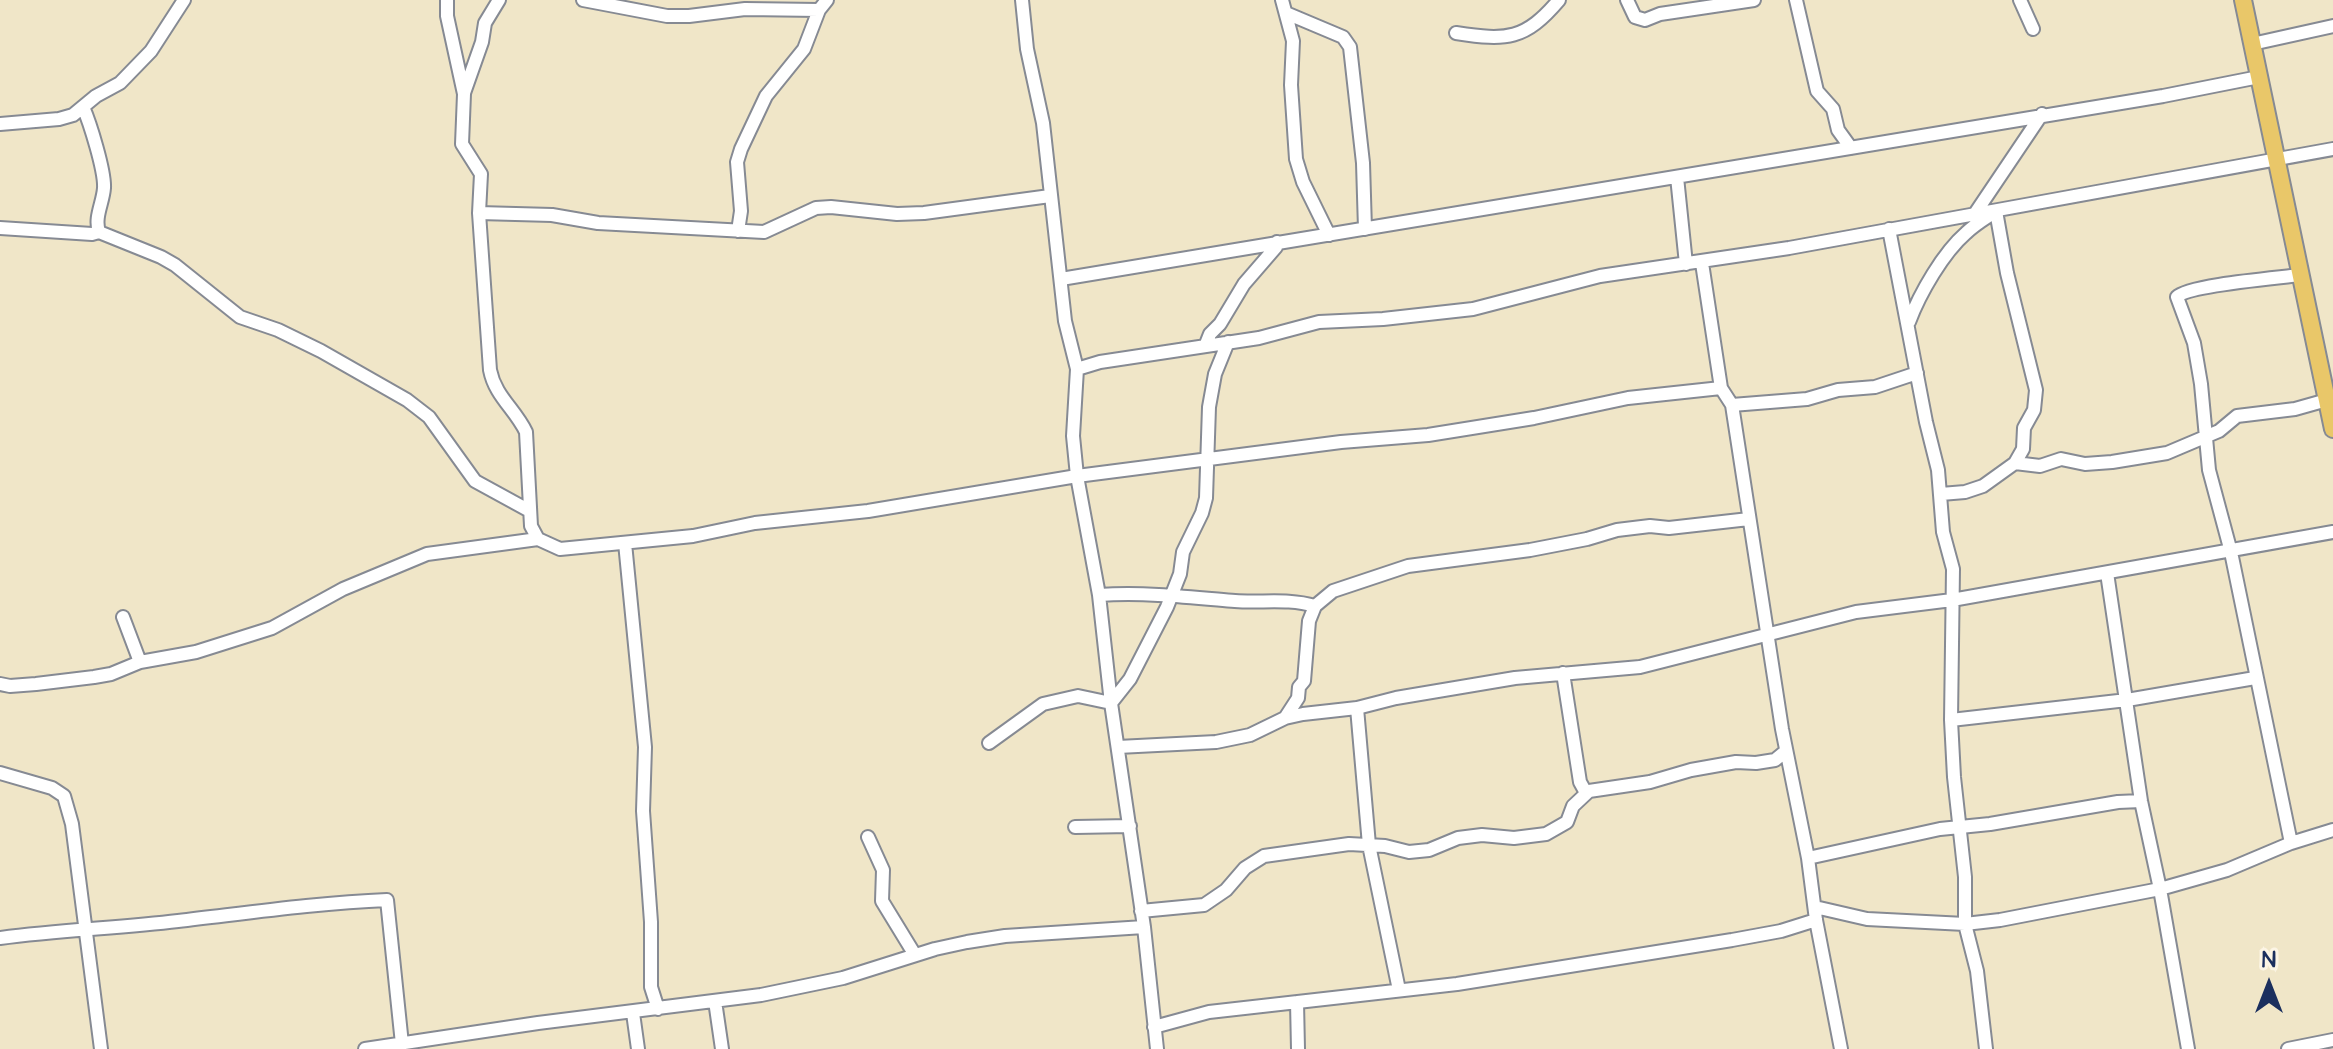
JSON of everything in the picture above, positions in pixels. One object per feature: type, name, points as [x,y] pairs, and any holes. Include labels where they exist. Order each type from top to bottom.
[{"type":"main road","points":[[2243,0],[2333,429]]},
{"type":"street","points":[[0,124],[73,115],[129,76],[151,51],[184,0]]},
{"type":"street","points":[[447,0],[447,16],[464,94],[462,144],[481,174],[479,213],[490,370],[493,386],[526,432],[528,510],[538,539]]},
{"type":"street","points":[[464,94],[482,42],[485,23],[499,0]]},
{"type":"street","points":[[583,0],[667,16],[823,5],[804,49],[766,96],[741,149],[737,162],[741,211],[738,231]]},
{"type":"street","points":[[1022,0],[1027,49],[1043,123],[1065,321],[1077,369],[1073,436],[1077,476],[1099,595],[1111,703],[1144,927],[1157,1049]]},
{"type":"street","points":[[1456,33],[1488,38],[1517,34],[1539,23],[1559,0]]},
{"type":"street","points":[[1627,0],[1635,17],[1645,20],[1660,14],[1754,0]]},
{"type":"street","points":[[1796,0],[1817,91],[1833,109],[1838,130],[1851,148]]},
{"type":"street","points":[[2020,0],[2033,29]]},
{"type":"street","points":[[1284,7],[1343,37],[1350,47],[1363,163],[1365,229]]},
{"type":"street","points":[[1284,7],[1293,41],[1291,85],[1296,159],[1303,182],[1329,235]]},
{"type":"street","points":[[2252,44],[2333,26]]},
{"type":"street","points":[[1061,279],[2163,96],[2259,77]]},
{"type":"street","points":[[83,107],[91,126],[104,187],[96,224],[99,232],[161,257],[240,317],[278,330],[321,351],[407,400],[429,417],[475,481],[528,510]]},
{"type":"street","points":[[1974,215],[2042,114]]},
{"type":"street","points":[[1077,369],[1206,344],[1259,338],[1319,322],[1473,309],[1600,276],[1702,263],[2333,149]]},
{"type":"street","points":[[1677,177],[1686,264]]},
{"type":"street","points":[[479,213],[552,215],[598,223],[764,232],[816,208],[924,213],[1050,196]]},
{"type":"street","points":[[1909,322],[1916,304],[1947,253],[1966,232],[1996,211]]},
{"type":"street","points":[[1941,494],[1965,492],[1983,486],[2015,463],[2023,449],[2024,428],[2034,410],[2036,390],[2007,273],[1996,211]]},
{"type":"street","points":[[0,228],[99,232]]},
{"type":"street","points":[[1889,229],[1941,494],[1943,532],[1953,569],[1951,720],[1954,777],[1961,827],[1965,924],[1977,971],[1986,1049]]},
{"type":"street","points":[[1206,344],[1244,284],[1277,242]]},
{"type":"street","points":[[1702,263],[1721,388],[1732,405],[1786,751],[1841,1049]]},
{"type":"street","points":[[2291,843],[2231,552],[2209,470],[2194,343],[2177,297],[2180,293],[2202,287],[2300,275]]},
{"type":"street","points":[[1111,703],[1130,679],[1173,594],[1183,552],[1202,513],[1206,498],[1209,407],[1215,374],[1228,342]]},
{"type":"street","points":[[1732,405],[1807,399],[1838,390],[1875,387],[1917,373]]},
{"type":"street","points":[[0,684],[10,686],[94,677],[111,674],[140,662],[196,652],[272,628],[343,589],[427,554],[538,539],[560,549],[693,536],[755,523],[868,511],[1207,458],[1428,435],[1534,418],[1628,398],[1721,388]]},
{"type":"street","points":[[2015,463],[2040,466],[2061,459],[2085,464],[2167,453],[2219,431],[2237,416],[2295,409],[2327,400]]},
{"type":"street","points":[[1285,718],[1298,698],[1299,687],[1304,681],[1309,621],[1315,606],[1333,591],[1408,566],[1530,550],[1617,530],[1749,519]]},
{"type":"street","points":[[1118,747],[1216,742],[1250,735],[1285,718],[1357,708],[1396,698],[1515,678],[1640,667],[1856,612],[1952,600],[2333,532]]},
{"type":"street","points":[[625,543],[645,747],[643,811],[651,922],[651,987],[658,1009]]},
{"type":"street","points":[[2107,573],[2141,801],[2188,1049]]},
{"type":"street","points":[[1099,595],[1173,594],[1238,601],[1295,600],[1315,606]]},
{"type":"street","points":[[123,617],[140,662]]},
{"type":"street","points":[[1563,673],[1580,782],[1585,791],[1650,782],[1691,770],[1736,762],[1775,760],[1786,751]]},
{"type":"street","points":[[1951,720],[2127,700],[2255,678]]},
{"type":"street","points":[[989,743],[1043,704],[1078,696],[1111,703]]},
{"type":"street","points":[[1357,708],[1369,845],[1399,990]]},
{"type":"street","points":[[0,773],[52,788],[64,796],[72,824],[101,1049]]},
{"type":"street","points":[[1141,911],[1204,905],[1226,890],[1245,868],[1264,856],[1349,844],[1409,852],[1429,850],[1458,838],[1482,835],[1514,838],[1546,834],[1567,822],[1573,806],[1589,791]]},
{"type":"street","points":[[1808,858],[1932,831],[2141,801]]},
{"type":"street","points":[[1075,827],[1130,826]]},
{"type":"street","points":[[1154,1027],[1209,1012],[1457,984],[1732,940],[1781,931],[1815,913],[1965,924],[2000,920],[2160,889],[2227,870],[2291,843],[2333,830]]},
{"type":"street","points":[[868,837],[883,870],[882,901],[915,955]]},
{"type":"street","points":[[0,938],[309,904],[387,900],[402,1044]]},
{"type":"street","points":[[365,1049],[761,995],[843,978],[967,942],[1005,936],[1144,927]]},
{"type":"street","points":[[715,1001],[722,1049]]},
{"type":"street","points":[[1297,1002],[1298,1049]]},
{"type":"street","points":[[633,1013],[638,1049]]},
{"type":"street","points":[[2288,1049],[2333,1040]]}]
